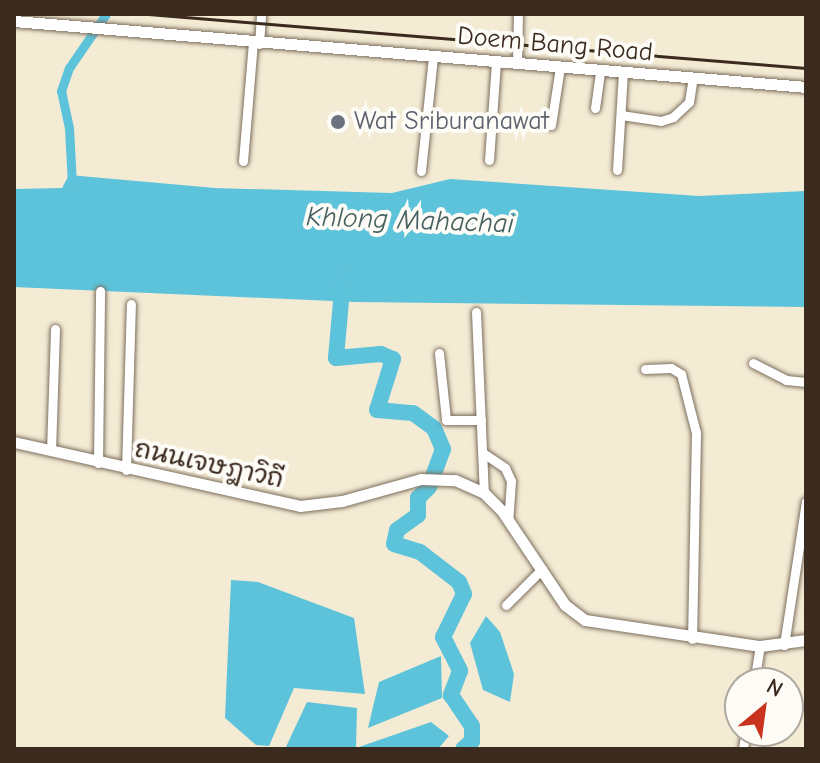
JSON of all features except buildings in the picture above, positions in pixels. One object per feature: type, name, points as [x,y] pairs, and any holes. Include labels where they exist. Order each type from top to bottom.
[{"type":"street","points":[[243,161],[261,14]]},
{"type":"street","points":[[517,64],[518,14]]},
{"type":"street","name":"Doem Bang Road","points":[[14,21],[806,87]]},
{"type":"street","points":[[421,171],[433,57]]},
{"type":"street","points":[[489,160],[496,62]]},
{"type":"street","points":[[551,125],[560,67]]},
{"type":"street","points":[[595,108],[600,71]]},
{"type":"street","points":[[617,170],[623,72]]},
{"type":"street","points":[[621,115],[661,121],[673,117],[689,102],[693,78]]},
{"type":"street","points":[[98,463],[100,291]]},
{"type":"street","points":[[126,470],[131,304]]},
{"type":"street","points":[[476,312],[484,493]]},
{"type":"street","points":[[51,451],[55,329]]},
{"type":"street","points":[[439,353],[446,420],[481,420]]},
{"type":"street","points":[[753,363],[786,380],[806,382]]},
{"type":"street","points":[[645,369],[671,368],[681,374],[696,433],[692,639]]},
{"type":"street","name":"ถนนเจษฎาวิถี","points":[[14,442],[126,470],[300,506],[426,478],[446,478],[484,493],[508,520],[565,605],[585,620],[692,639],[760,646],[806,640]]},
{"type":"street","points":[[483,453],[505,468],[511,481],[508,520]]},
{"type":"street","points":[[784,645],[806,502]]},
{"type":"street","points":[[506,605],[542,569]]},
{"type":"street","points":[[757,667],[760,646]]},
{"type":"water","name":"Khlong Mahachai","points":[[69,175],[215,188],[392,193],[450,179],[699,196],[806,191],[806,307],[355,302],[14,287],[14,189],[62,188]]},
{"type":"water","points":[[231,580],[258,582],[354,618],[365,694],[294,688],[269,746],[256,745],[225,718]]},
{"type":"water","points":[[486,616],[500,632],[514,674],[510,702],[483,690],[470,643]]},
{"type":"water","points":[[441,656],[442,698],[368,728],[379,682]]},
{"type":"water","points":[[307,702],[357,708],[356,748],[431,722],[449,736],[438,749],[285,749]]},
{"type":"waterway","points":[[72,185],[69,128],[61,91],[69,68],[106,14]]},
{"type":"waterway","points":[[343,279],[336,358],[381,354],[393,359],[377,410],[413,413],[434,428],[443,449],[429,487],[418,498],[418,515],[397,530],[394,544],[420,552],[459,582],[464,594],[443,637],[460,671],[451,695],[472,726],[472,741],[463,749]]},
{"type":"railway","points":[[148,14],[806,68]]},
{"type":"place","name":"Wat Sriburanawat","points":[[338,122]]}]
